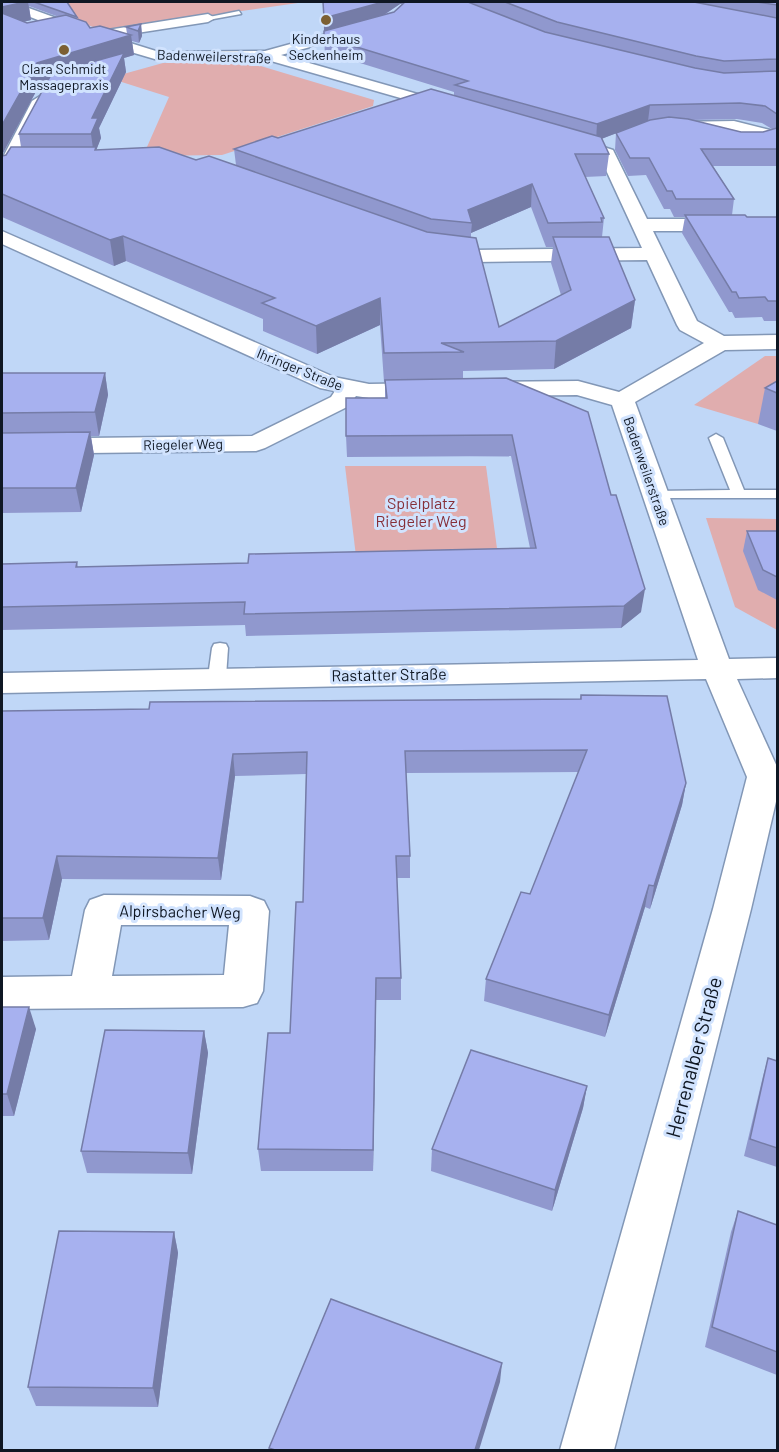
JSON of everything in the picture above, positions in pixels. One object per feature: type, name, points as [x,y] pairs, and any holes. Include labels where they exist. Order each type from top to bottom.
[{"type":"street","name":"Badenweilerstraße","points":[[2,2],[68,31],[158,56],[265,55],[467,112]]},
{"type":"street","points":[[92,36],[208,18]]},
{"type":"street","points":[[265,55],[376,24]]},
{"type":"street","points":[[134,64],[158,56]]},
{"type":"street","points":[[5,169],[47,88]]},
{"type":"street","points":[[399,107],[421,99]]},
{"type":"street","points":[[658,128],[686,127]]},
{"type":"street","points":[[548,135],[607,154],[652,254],[688,325],[720,343],[777,342]]},
{"type":"street","points":[[597,149],[617,140]]},
{"type":"street","points":[[5,169],[31,163]]},
{"type":"street","points":[[640,225],[777,225]]},
{"type":"street","name":"Ihringer Straße","points":[[2,237],[23,256],[328,383],[349,389],[578,388],[622,400]]},
{"type":"street","points":[[416,246],[427,250],[474,256],[652,254]]},
{"type":"street","name":"Badenweilerstraße","points":[[717,669],[622,400],[720,343]]},
{"type":"street","name":"Riegeler Weg","points":[[2,447],[281,441],[339,402],[349,389]]},
{"type":"street","name":"Rastatter Straße","points":[[2,683],[218,663],[777,668]]},
{"type":"street","name":"Herrenalber Straße","points":[[587,1450],[732,909],[771,777],[717,669]]},
{"type":"street","points":[[2,993],[89,992]]},
{"type":"lane","points":[[208,18],[239,13]]},
{"type":"lane","points":[[716,438],[738,495]]},
{"type":"lane","points":[[655,495],[777,494]]},
{"type":"green space","points":[[27,2],[305,2],[113,29],[93,27]]},
{"type":"green space","points":[[247,62],[374,100],[373,106],[222,155],[143,156],[169,97],[109,78],[163,63]]},
{"type":"green space","points":[[765,356],[777,356],[777,411],[758,424],[694,405]]},
{"type":"green space","name":"Spielplatz Riegeler Weg","points":[[345,466],[486,466],[498,556],[356,556]]},
{"type":"green space","points":[[706,518],[777,519],[777,630],[735,607]]},
{"type":"building","points":[[2,2],[25,2],[2,7]]},
{"type":"building","points":[[34,2],[67,2],[77,17]]},
{"type":"building","points":[[323,2],[383,2],[324,18]]},
{"type":"building","points":[[405,2],[468,2],[545,32],[695,68],[724,73],[777,71],[777,114],[765,106],[740,103],[650,105],[597,124],[455,85],[468,81],[360,48],[342,44],[324,44],[324,31],[394,12]]},
{"type":"building","points":[[505,2],[694,2],[777,18],[777,59],[724,61],[696,56],[557,22]]},
{"type":"building","points":[[757,2],[777,2],[777,5]]},
{"type":"building","points":[[2,13],[27,23],[66,15],[86,22],[90,28],[100,26],[131,35],[37,63],[2,125]]},
{"type":"building","points":[[141,24],[138,31],[126,27]]},
{"type":"building","points":[[124,53],[92,118],[98,118],[91,134],[19,134],[52,73]]},
{"type":"building","points":[[431,89],[601,137],[609,154],[575,154],[604,218],[601,218],[602,222],[548,223],[532,184],[468,210],[472,223],[431,219],[234,149],[272,136],[278,138]]},
{"type":"building","points":[[669,117],[688,119],[741,132],[763,132],[777,128],[777,149],[701,149],[734,199],[676,199],[672,191],[667,191],[649,158],[630,158],[616,133],[650,120]]},
{"type":"building","points":[[11,147],[96,147],[95,150],[159,147],[196,160],[209,156],[427,232],[476,238],[499,327],[571,290],[553,237],[609,237],[635,300],[556,341],[441,343],[464,352],[384,353],[380,298],[316,326],[262,303],[275,298],[123,236],[110,240],[2,194],[2,156],[6,155]]},
{"type":"building","points":[[685,215],[777,217],[777,301],[768,301],[765,297],[739,298],[736,292],[732,292]]},
{"type":"building","points":[[2,373],[105,373],[95,412],[2,413]]},
{"type":"building","points":[[506,378],[588,412],[611,495],[616,495],[645,589],[624,606],[244,614],[245,602],[2,607],[2,564],[77,562],[76,567],[248,563],[249,554],[536,548],[512,435],[346,436],[346,398],[387,398],[385,380]]},
{"type":"building","points":[[777,381],[777,393],[765,388]]},
{"type":"building","points":[[90,432],[76,488],[2,488],[2,433]]},
{"type":"building","points":[[747,531],[777,531],[777,577],[763,570]]},
{"type":"building","points":[[581,695],[667,696],[686,783],[654,886],[649,885],[609,1015],[486,979],[521,892],[530,894],[587,750],[405,751],[410,856],[396,856],[401,978],[376,978],[373,1150],[258,1149],[268,1033],[290,1033],[296,902],[303,902],[307,752],[233,754],[218,858],[57,856],[43,918],[2,918],[2,711],[149,709],[150,702],[581,699]]},
{"type":"building","points":[[2,1007],[29,1007],[7,1094],[2,1094]]},
{"type":"building","points":[[105,1030],[204,1031],[188,1153],[81,1151]]},
{"type":"building","points":[[471,1050],[587,1086],[555,1190],[432,1149]]},
{"type":"building","points":[[768,1058],[777,1061],[777,1148],[750,1139]]},
{"type":"building","points":[[738,1211],[777,1225],[777,1352],[712,1327]]},
{"type":"building","points":[[59,1231],[174,1232],[153,1388],[28,1387]]},
{"type":"building","points":[[331,1299],[502,1363],[475,1450],[275,1450],[269,1448]]},
{"type":"place","name":"Kinderhaus Seckenheim","points":[[326,20]]},
{"type":"place","name":"Clara Schmidt Massagepraxis","points":[[64,50]]}]
